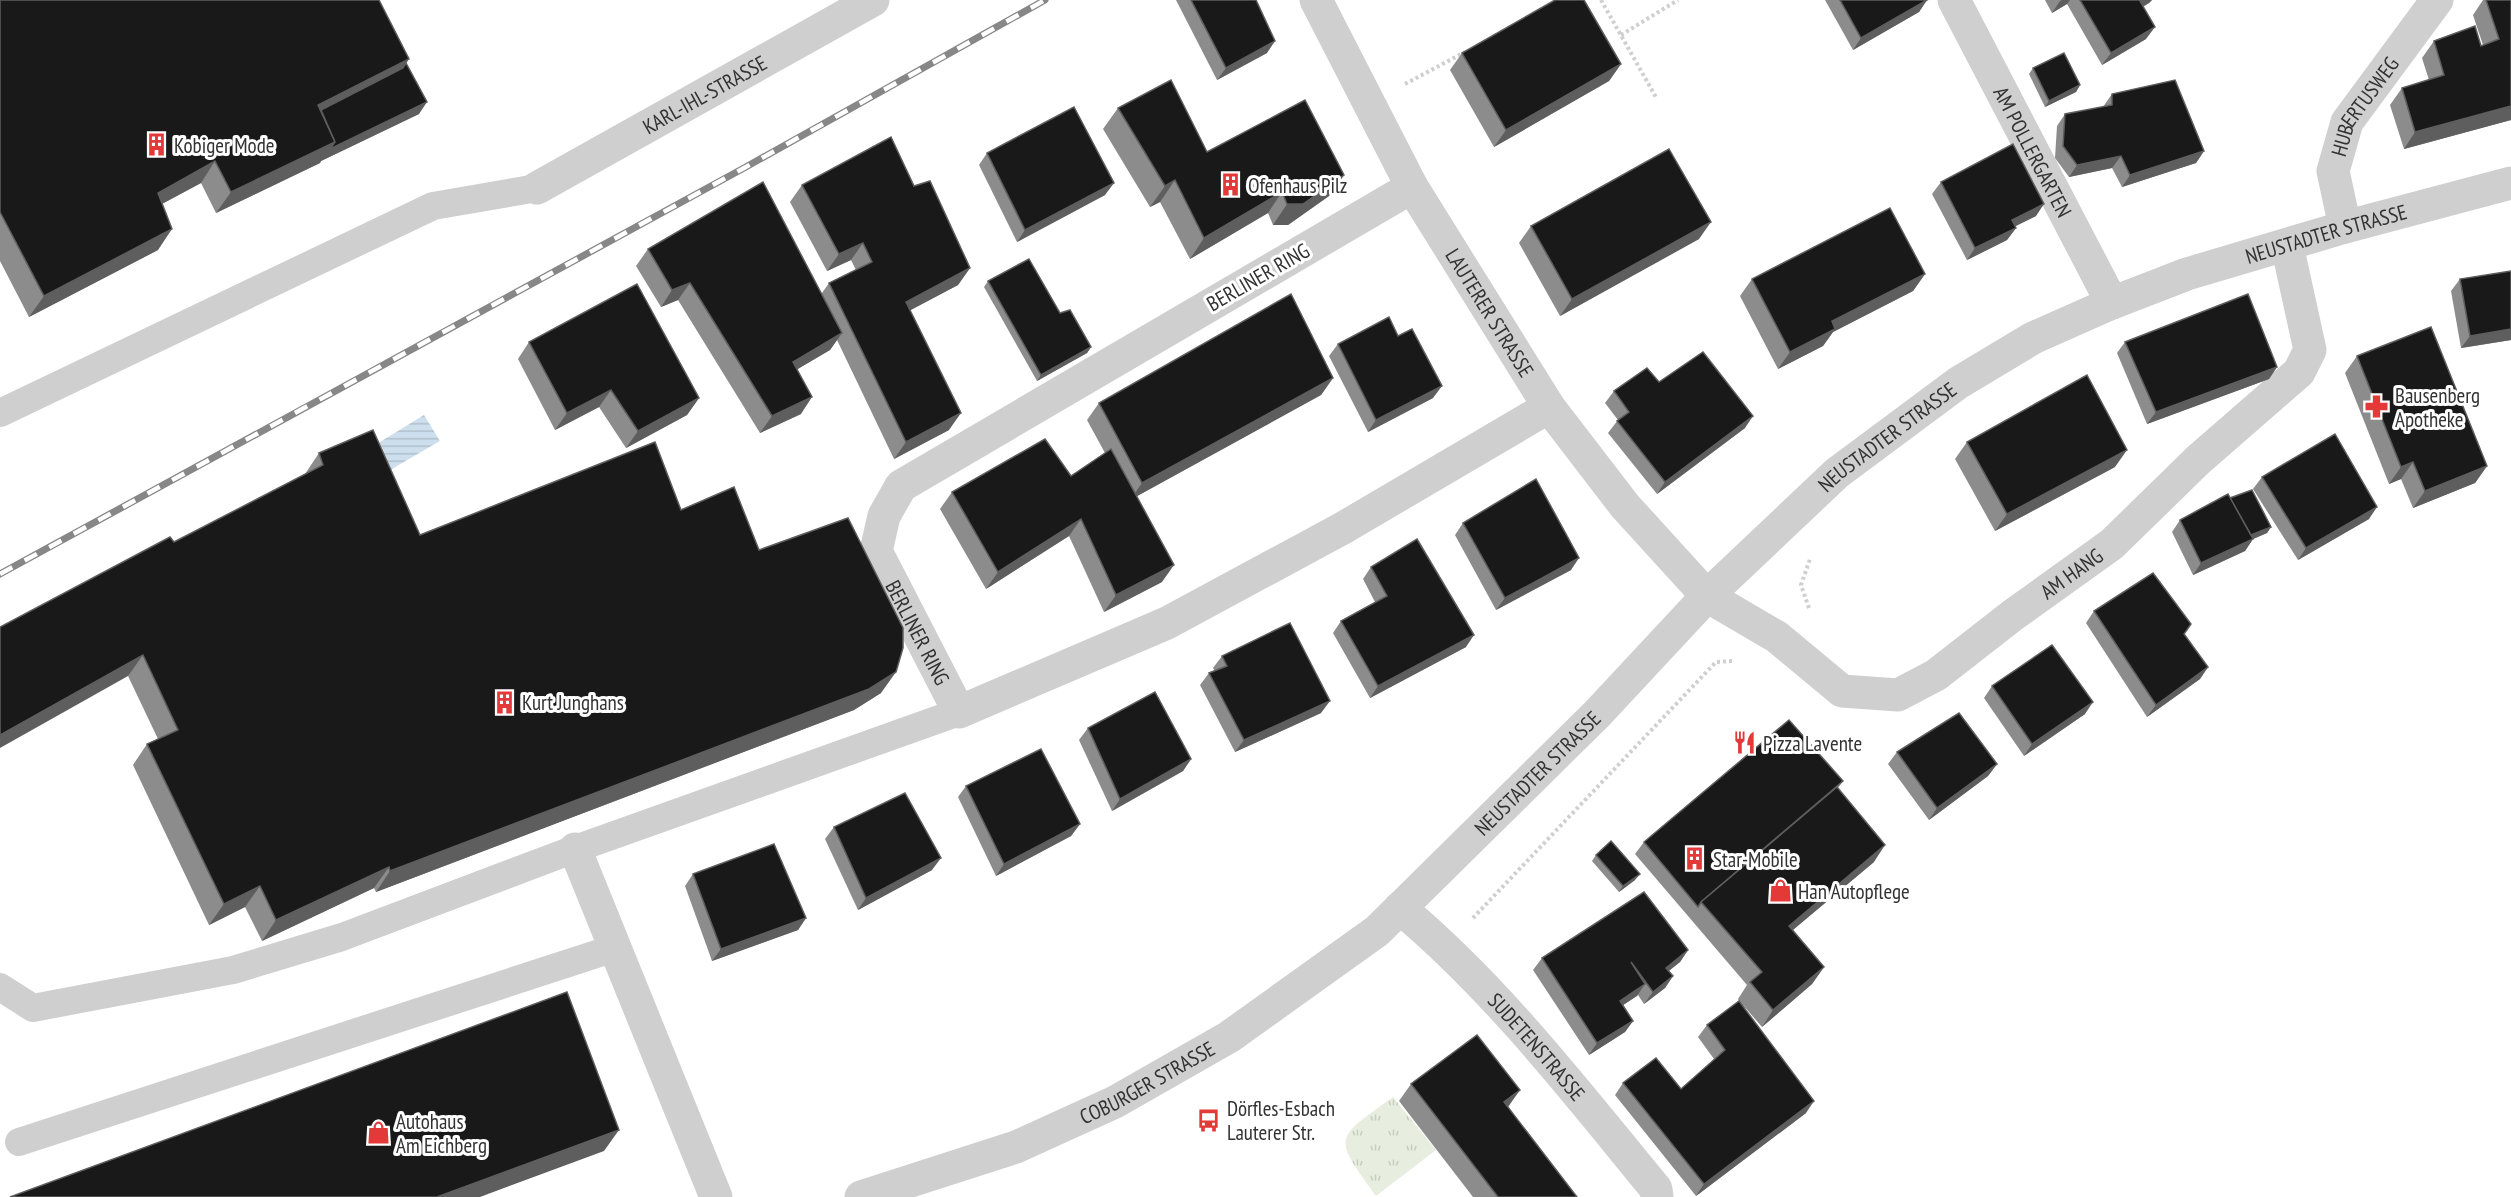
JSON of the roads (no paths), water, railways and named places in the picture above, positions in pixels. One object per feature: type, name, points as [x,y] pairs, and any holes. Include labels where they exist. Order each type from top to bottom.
[{"type":"street","name":"KARL-IHL-STRASSE","points":[[537,188],[873,0]]},
{"type":"street","name":"LAUTERER STRASSE","points":[[1316,0],[1412,187],[1549,407],[1625,506],[1707,596]]},
{"type":"street","name":"AM POLLERGARTEN","points":[[1954,0],[2112,303]]},
{"type":"street","name":"HUBERTUSWEG","points":[[2345,227],[2332,171],[2347,122],[2437,0]]},
{"type":"street","name":"NEUSTADTER STRASSE","points":[[1400,908],[1597,714],[1707,596],[1837,473],[1958,383],[2033,338],[2112,303],[2187,274],[2345,227],[2511,183]]},
{"type":"street","name":"BERLINER RING","points":[[959,712],[876,550],[884,516],[902,486],[1412,187]]},
{"type":"street","name":"AM HANG","points":[[1707,596],[1777,637],[1842,691],[1898,695],[1936,675],[2013,615],[2112,544],[2198,460],[2299,372],[2310,350],[2287,245]]},
{"type":"street","points":[[959,712],[1167,622],[1343,528],[1549,407]]},
{"type":"street","points":[[575,849],[716,1197]]},
{"type":"street","name":"SUDETENSTRASSE","points":[[1400,908],[1446,946],[1577,1094],[1656,1189],[1657,1197]]},
{"type":"street","name":"COBURGER STRASSE","points":[[861,1197],[1016,1147],[1116,1102],[1228,1037],[1377,931],[1400,908]]},
{"type":"lane","points":[[0,413],[433,206],[537,188]]},
{"type":"lane","points":[[0,987],[33,1008],[233,970],[342,937],[575,849],[959,712]]},
{"type":"lane","points":[[19,1142],[615,948]]},
{"type":"water","points":[[424,415],[440,441],[390,470],[375,445]]},
{"type":"railway","points":[[0,574],[744,168],[1045,0]]},
{"type":"place","name":"Kobiger Mode","points":[[156,145]]},
{"type":"place","name":"Ofenhaus Pilz","points":[[1230,185]]},
{"type":"place","name":"Bausenberg Apotheke","points":[[2377,407]]},
{"type":"place","name":"Kurt Junghans","points":[[504,702]]},
{"type":"place","name":"Pizza Lavente","points":[[1745,743]]},
{"type":"place","name":"Star-Mobile","points":[[1695,859]]},
{"type":"place","name":"Han Autopflege","points":[[1780,891]]},
{"type":"place","name":"Dörfles-Esbach Lauterer Str.","points":[[1209,1120]]},
{"type":"place","name":"Autohaus Am Eichberg","points":[[378,1133]]}]
